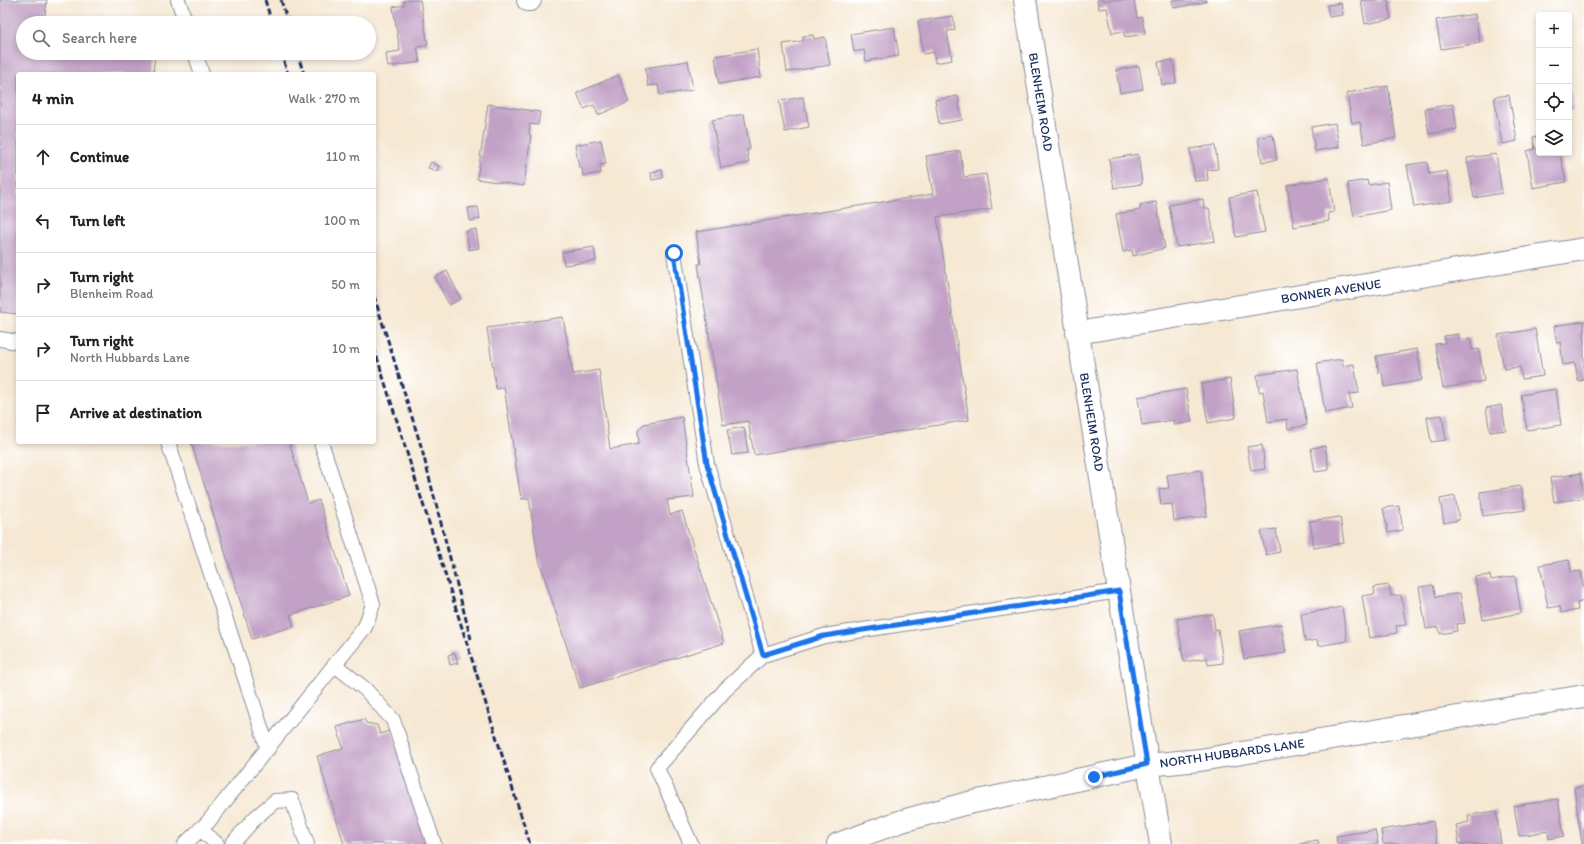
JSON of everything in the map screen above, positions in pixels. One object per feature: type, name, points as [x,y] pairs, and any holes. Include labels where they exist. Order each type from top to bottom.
[{"type":"street","name":"BLENHEIM ROAD","points":[[1024,0],[1147,764],[1162,844]]},
{"type":"street","name":"BONNER AVENUE","points":[[1077,333],[1584,250]]},
{"type":"street","name":"NORTH HUBBARDS LANE","points":[[838,844],[902,821],[964,804],[1147,764],[1200,760],[1584,696]]},
{"type":"lane","points":[[178,0],[184,16]]},
{"type":"lane","points":[[198,60],[201,72]]},
{"type":"lane","points":[[674,253],[707,464],[763,655]]},
{"type":"lane","points":[[0,339],[16,342]]},
{"type":"lane","points":[[169,444],[268,749]]},
{"type":"lane","points":[[185,844],[208,822],[365,627],[373,604],[322,444]]},
{"type":"lane","points":[[691,844],[657,768],[724,690],[763,655],[824,636],[1119,591]]},
{"type":"lane","points":[[335,665],[365,689],[392,720],[434,844]]},
{"type":"lane","points":[[232,844],[256,817],[275,800],[292,800],[307,844]]},
{"type":"lane","points":[[200,829],[217,844]]},
{"type":"building","points":[[0,0],[47,0],[45,16],[16,16],[16,60],[154,60],[153,72],[16,72],[16,314],[0,312]]},
{"type":"building","points":[[404,0],[420,0],[428,45],[417,47],[420,62],[388,67],[386,53],[400,51],[393,7],[404,5]]},
{"type":"building","points":[[1097,0],[1134,0],[1137,18],[1142,17],[1145,34],[1125,37],[1123,31],[1112,33],[1107,8],[1099,9]]},
{"type":"building","points":[[1172,0],[1206,0],[1206,2],[1174,8]]},
{"type":"building","points":[[1361,0],[1388,0],[1391,19],[1365,24]]},
{"type":"building","points":[[1341,3],[1343,15],[1329,17],[1327,5]]},
{"type":"building","points":[[1475,14],[1480,43],[1441,49],[1436,20]]},
{"type":"building","points":[[953,16],[955,30],[947,31],[952,60],[935,63],[934,52],[923,54],[918,21]]},
{"type":"building","points":[[894,27],[899,56],[866,61],[864,50],[854,52],[851,34]]},
{"type":"building","points":[[813,35],[814,39],[825,37],[830,65],[787,72],[783,44],[803,41],[803,36]]},
{"type":"building","points":[[757,49],[761,77],[719,84],[715,56]]},
{"type":"building","points":[[1173,60],[1176,83],[1162,85],[1158,62]]},
{"type":"building","points":[[688,61],[693,90],[660,95],[658,85],[648,86],[645,68]]},
{"type":"building","points":[[1139,66],[1143,89],[1120,93],[1116,70]]},
{"type":"building","points":[[618,75],[629,102],[598,115],[594,105],[584,109],[577,93]]},
{"type":"building","points":[[1388,86],[1396,138],[1364,144],[1360,122],[1352,123],[1347,93]]},
{"type":"building","points":[[1509,95],[1517,141],[1502,144],[1494,97]]},
{"type":"building","points":[[958,96],[962,120],[939,124],[935,100]]},
{"type":"building","points":[[803,97],[809,127],[785,132],[779,101]]},
{"type":"building","points":[[488,104],[540,112],[538,125],[530,124],[529,134],[531,135],[524,186],[477,179]]},
{"type":"building","points":[[1453,104],[1457,129],[1429,134],[1425,109]]},
{"type":"building","points":[[744,114],[750,149],[747,150],[749,163],[721,168],[712,120]]},
{"type":"building","points":[[1335,123],[1339,147],[1315,151],[1311,127]]},
{"type":"building","points":[[1273,135],[1277,160],[1262,162],[1258,138]]},
{"type":"building","points":[[1536,136],[1536,156],[1561,156],[1566,182],[1533,188],[1527,151],[1535,149],[1533,137]]},
{"type":"building","points":[[601,140],[606,164],[600,165],[601,173],[583,176],[582,168],[579,168],[575,145]]},
{"type":"building","points":[[1215,145],[1218,169],[1207,170],[1208,180],[1195,181],[1190,149]]},
{"type":"building","points":[[960,151],[964,177],[986,174],[992,209],[937,217],[969,420],[754,455],[748,421],[723,425],[698,264],[701,264],[696,232],[933,194],[926,156]]},
{"type":"building","points":[[1138,154],[1142,184],[1114,188],[1109,159]]},
{"type":"building","points":[[1496,154],[1502,193],[1474,198],[1467,158]]},
{"type":"building","points":[[431,162],[439,166],[437,171],[428,168]]},
{"type":"building","points":[[1427,162],[1429,174],[1447,171],[1452,201],[1414,207],[1407,165]]},
{"type":"building","points":[[662,170],[663,178],[652,180],[651,172]]},
{"type":"building","points":[[1329,178],[1334,212],[1328,213],[1329,221],[1294,227],[1287,185]]},
{"type":"building","points":[[1367,180],[1368,185],[1387,182],[1391,210],[1354,217],[1348,183]]},
{"type":"building","points":[[1257,192],[1265,232],[1236,237],[1229,197]]},
{"type":"building","points":[[1203,199],[1204,208],[1209,208],[1215,241],[1177,247],[1169,205]]},
{"type":"building","points":[[1156,202],[1165,248],[1133,256],[1132,250],[1123,252],[1116,214],[1140,210],[1140,205]]},
{"type":"building","points":[[478,207],[480,219],[470,221],[468,208]]},
{"type":"building","points":[[476,229],[479,248],[469,250],[466,231]]},
{"type":"building","points":[[594,247],[596,261],[564,265],[562,252]]},
{"type":"building","points":[[447,271],[461,299],[449,305],[435,277]]},
{"type":"building","points":[[563,317],[573,374],[599,370],[610,449],[639,444],[638,431],[644,424],[682,417],[694,497],[667,500],[670,515],[682,511],[724,643],[580,688],[538,557],[529,498],[521,499],[504,387],[496,389],[487,328]]},
{"type":"building","points":[[1584,321],[1584,380],[1578,381],[1575,363],[1563,365],[1560,342],[1557,343],[1554,326]]},
{"type":"building","points":[[1535,329],[1543,376],[1522,379],[1520,367],[1504,369],[1498,335]]},
{"type":"building","points":[[1458,334],[1459,340],[1470,338],[1472,350],[1479,349],[1484,381],[1443,388],[1435,344],[1445,343],[1444,336]]},
{"type":"building","points":[[1417,349],[1422,380],[1384,387],[1382,372],[1379,373],[1376,356]]},
{"type":"building","points":[[1342,359],[1343,366],[1354,364],[1359,393],[1349,394],[1352,408],[1325,413],[1317,363]]},
{"type":"building","points":[[1297,369],[1307,425],[1288,429],[1287,419],[1268,422],[1263,391],[1259,392],[1257,375]]},
{"type":"building","points":[[1230,379],[1236,418],[1208,423],[1201,384]]},
{"type":"building","points":[[1186,389],[1192,422],[1174,425],[1173,420],[1142,425],[1138,397]]},
{"type":"building","points":[[1556,389],[1561,425],[1527,430],[1521,395]]},
{"type":"building","points":[[1501,405],[1506,430],[1490,432],[1486,408]]},
{"type":"building","points":[[1442,415],[1446,440],[1431,442],[1427,417]]},
{"type":"building","points":[[744,427],[748,453],[732,455],[727,430]]},
{"type":"building","points":[[192,444],[290,444],[308,503],[319,500],[349,596],[290,615],[294,626],[252,639]]},
{"type":"building","points":[[1262,445],[1265,469],[1251,471],[1247,447]]},
{"type":"building","points":[[1325,446],[1329,470],[1315,472],[1311,448]]},
{"type":"building","points":[[1201,470],[1207,516],[1174,521],[1172,504],[1161,505],[1159,489],[1169,488],[1167,475]]},
{"type":"building","points":[[1581,473],[1584,498],[1554,502],[1550,478]]},
{"type":"building","points":[[1521,486],[1525,510],[1483,516],[1480,492]]},
{"type":"building","points":[[1455,496],[1459,520],[1444,523],[1440,499]]},
{"type":"building","points":[[1399,506],[1403,530],[1388,533],[1383,508]]},
{"type":"building","points":[[1340,517],[1344,543],[1314,548],[1310,521]]},
{"type":"building","points":[[1276,529],[1280,552],[1266,555],[1261,531]]},
{"type":"building","points":[[1569,560],[1571,572],[1581,571],[1584,601],[1577,603],[1578,610],[1561,613],[1560,606],[1548,608],[1540,565]]},
{"type":"building","points":[[1490,575],[1491,580],[1515,576],[1521,613],[1483,620],[1475,577]]},
{"type":"building","points":[[1389,585],[1391,596],[1401,595],[1406,625],[1396,626],[1397,633],[1369,638],[1362,596],[1375,594],[1374,587]]},
{"type":"building","points":[[1433,585],[1436,597],[1460,593],[1465,623],[1456,624],[1457,631],[1440,634],[1439,627],[1426,629],[1419,587]]},
{"type":"building","points":[[1342,607],[1347,641],[1318,646],[1317,640],[1305,642],[1301,614]]},
{"type":"building","points":[[1213,614],[1215,630],[1218,629],[1223,663],[1208,665],[1207,658],[1184,662],[1177,619]]},
{"type":"building","points":[[1281,624],[1286,653],[1244,659],[1239,631]]},
{"type":"building","points":[[455,653],[458,663],[450,665],[448,655]]},
{"type":"building","points":[[364,719],[366,723],[377,725],[380,734],[392,730],[427,844],[344,844],[317,756],[343,748],[337,727]]},
{"type":"building","points":[[1584,786],[1584,843],[1582,844],[1574,788]]},
{"type":"building","points":[[1558,799],[1564,836],[1549,839],[1548,831],[1519,836],[1514,806]]},
{"type":"building","points":[[1496,811],[1501,844],[1459,844],[1456,825],[1469,822],[1468,815]]},
{"type":"building","points":[[1433,821],[1437,844],[1383,844],[1381,830]]},
{"type":"building","points":[[1375,830],[1378,844],[1337,844],[1336,836]]},
{"type":"building","points":[[1318,840],[1319,844],[1300,844],[1300,843]]},
{"type":"railway","points":[[265,0],[270,16]]},
{"type":"railway","points":[[281,0],[286,16]]},
{"type":"railway","points":[[283,60],[287,72]]},
{"type":"railway","points":[[299,60],[303,72]]},
{"type":"railway","points":[[376,302],[421,446],[471,639]]},
{"type":"railway","points":[[376,354],[530,844]]},
{"type":"route","points":[[674,253],[707,464],[763,655],[824,636],[1119,591],[1147,764],[1094,777]]}]
